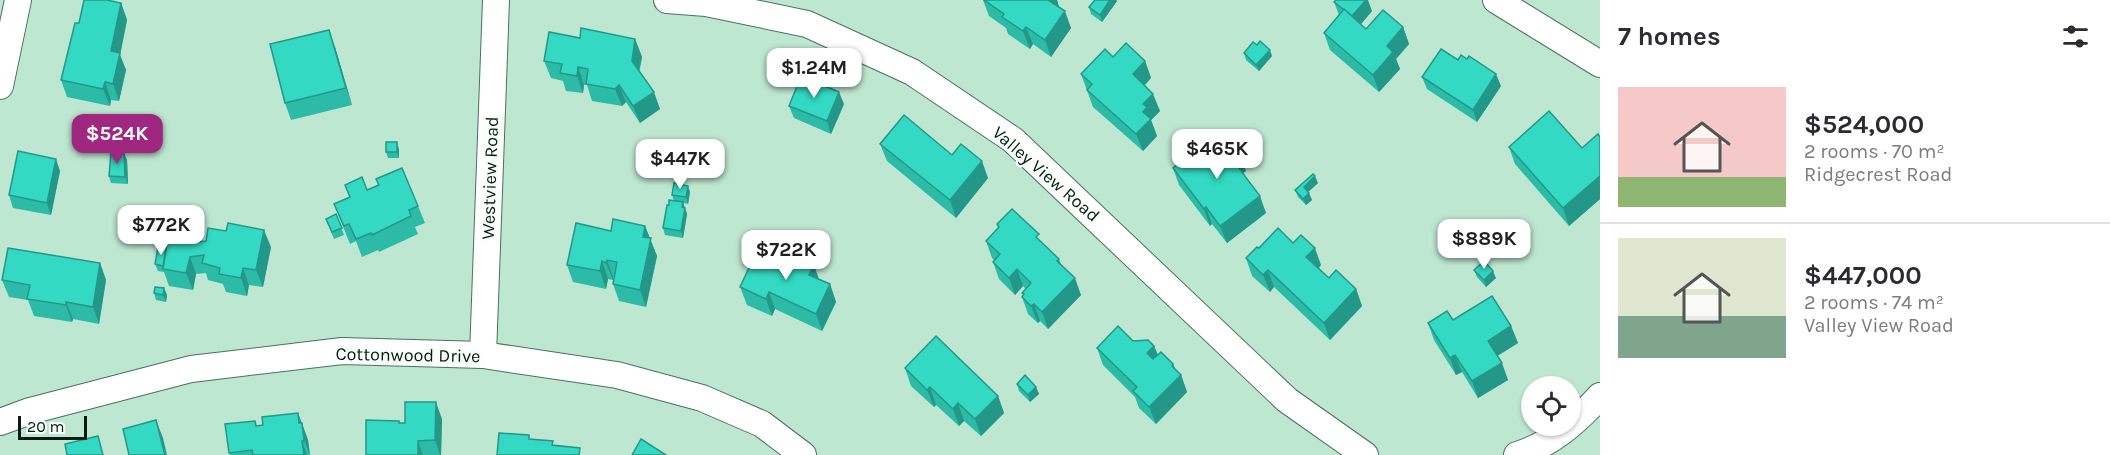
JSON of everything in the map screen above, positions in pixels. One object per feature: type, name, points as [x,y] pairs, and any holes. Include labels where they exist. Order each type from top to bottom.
[{"type":"street","points":[[0,86],[18,0]]},
{"type":"street","name":"Westview Road","points":[[483,355],[496,0]]},
{"type":"street","name":"Valley View Road","points":[[667,0],[706,3],[807,24],[912,72],[1013,140],[1287,400],[1365,455]]},
{"type":"street","points":[[1496,0],[1600,64]]},
{"type":"street","name":"Cottonwood Drive","points":[[0,422],[30,411],[191,369],[342,351],[483,355],[617,375],[702,398],[762,424],[803,455]]},
{"type":"street","points":[[1517,455],[1537,448],[1575,423],[1600,396]]},
{"type":"building","points":[[84,0],[107,0],[121,3],[111,51],[120,53],[113,84],[105,82],[103,89],[61,80],[75,23],[79,23]]},
{"type":"building","points":[[984,0],[1048,0],[1065,11],[1045,40],[1026,27],[1023,31],[1002,17],[1004,14]]},
{"type":"building","points":[[1095,0],[1110,0],[1100,15],[1089,7]]},
{"type":"building","points":[[1336,0],[1366,0],[1352,16],[1334,2]]},
{"type":"building","points":[[1344,9],[1366,29],[1383,10],[1403,27],[1387,46],[1393,52],[1373,75],[1324,33]]},
{"type":"building","points":[[581,28],[635,39],[632,61],[654,92],[633,106],[619,85],[615,89],[586,84],[588,69],[578,67],[577,76],[560,73],[562,64],[544,61],[549,32],[580,38]]},
{"type":"building","points":[[329,30],[346,88],[285,103],[270,44]]},
{"type":"building","points":[[1260,41],[1270,50],[1256,65],[1244,53],[1253,42],[1257,45]]},
{"type":"building","points":[[1126,43],[1145,61],[1133,74],[1153,94],[1143,104],[1147,107],[1143,112],[1151,119],[1136,134],[1087,90],[1092,84],[1081,74],[1105,49],[1113,57]]},
{"type":"building","points":[[1441,49],[1458,60],[1461,55],[1467,59],[1469,56],[1496,74],[1473,110],[1422,77]]},
{"type":"building","points":[[801,76],[839,92],[827,121],[789,106]]},
{"type":"building","points":[[1549,111],[1582,148],[1598,134],[1600,137],[1600,176],[1563,208],[1509,147]]},
{"type":"building","points":[[904,115],[952,155],[961,144],[982,161],[950,200],[880,144]]},
{"type":"building","points":[[1225,134],[1239,154],[1232,159],[1260,196],[1220,226],[1173,168],[1194,152],[1196,155]]},
{"type":"building","points":[[386,142],[397,142],[397,152],[386,152]]},
{"type":"building","points":[[18,151],[56,159],[47,203],[9,195]]},
{"type":"building","points":[[111,153],[124,154],[125,177],[109,176]]},
{"type":"building","points":[[402,168],[418,206],[409,210],[411,216],[372,235],[371,233],[356,239],[349,224],[344,226],[334,204],[350,197],[345,185],[362,177],[367,190],[379,185],[376,179]]},
{"type":"building","points":[[1313,174],[1315,176],[1304,187],[1309,193],[1303,199],[1295,190]]},
{"type":"building","points":[[674,183],[688,186],[686,197],[672,195]]},
{"type":"building","points":[[669,200],[683,202],[682,207],[685,208],[681,231],[663,228]]},
{"type":"building","points":[[1012,209],[1039,234],[1036,237],[1075,278],[1042,312],[1022,297],[1024,294],[1022,293],[1031,283],[1017,269],[1009,278],[993,262],[1000,254],[986,241],[999,227],[997,224]]},
{"type":"building","points":[[336,214],[342,228],[332,232],[326,219]]},
{"type":"building","points":[[613,219],[645,226],[643,237],[651,238],[640,290],[613,284],[617,262],[602,261],[600,271],[567,265],[576,223],[611,231]]},
{"type":"building","points":[[228,223],[264,230],[256,270],[243,268],[241,278],[219,274],[220,268],[202,263],[204,255],[190,257],[186,273],[163,269],[169,232],[188,235],[190,243],[206,241],[208,228],[226,231]]},
{"type":"building","points":[[1278,228],[1293,243],[1301,235],[1315,248],[1306,257],[1329,278],[1336,270],[1356,289],[1324,323],[1268,270],[1263,275],[1246,258]]},
{"type":"building","points":[[158,247],[166,248],[163,266],[155,264]]},
{"type":"building","points":[[8,248],[100,263],[93,307],[27,299],[30,285],[2,280]]},
{"type":"building","points":[[757,251],[780,262],[785,252],[814,265],[809,275],[830,284],[816,314],[769,292],[766,299],[740,287]]},
{"type":"building","points":[[1484,261],[1493,271],[1484,280],[1474,270]]},
{"type":"building","points":[[155,287],[164,288],[163,295],[154,293]]},
{"type":"building","points":[[1492,296],[1511,326],[1488,341],[1502,363],[1472,381],[1455,355],[1450,358],[1428,323],[1447,311],[1453,320]]},
{"type":"building","points":[[1118,326],[1133,341],[1148,340],[1154,346],[1147,353],[1153,359],[1161,352],[1181,375],[1149,407],[1133,391],[1137,387],[1097,348]]},
{"type":"building","points":[[936,336],[998,396],[975,419],[958,403],[953,409],[930,387],[927,390],[905,368]]},
{"type":"building","points":[[1025,375],[1036,387],[1028,395],[1017,384]]},
{"type":"building","points":[[405,402],[436,402],[435,440],[418,441],[418,455],[366,455],[366,420],[405,423]]},
{"type":"building","points":[[298,413],[299,423],[302,423],[304,455],[253,455],[252,450],[229,453],[225,424],[255,421],[256,426],[263,425],[262,417]]},
{"type":"building","points":[[156,420],[165,455],[129,455],[123,429]]},
{"type":"building","points":[[499,433],[529,435],[529,439],[553,441],[552,445],[580,448],[579,455],[497,455]]},
{"type":"building","points":[[98,436],[103,455],[67,455],[65,444]]},
{"type":"building","points":[[641,439],[666,455],[632,455]]}]
